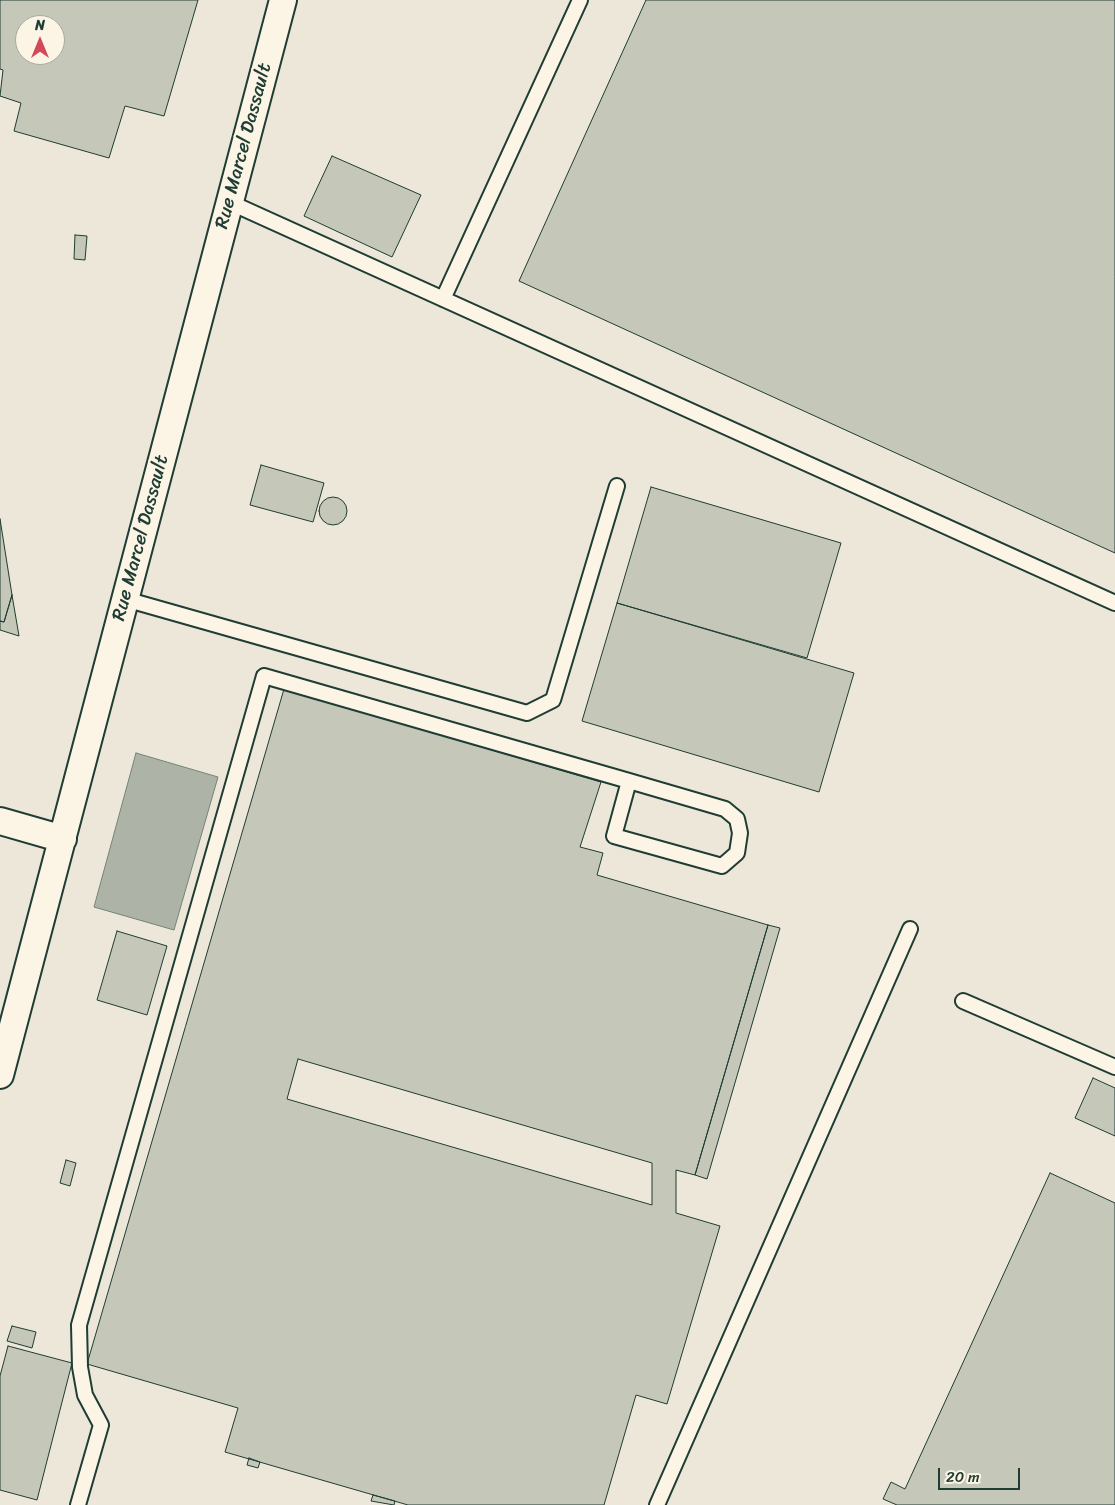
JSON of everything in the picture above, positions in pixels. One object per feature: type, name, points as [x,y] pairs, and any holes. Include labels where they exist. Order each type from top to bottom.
[{"type":"street","name":"Rue Marcel Dassault","points":[[0,1075],[283,0]]},
{"type":"street","points":[[0,821],[63,839]]},
{"type":"lane","points":[[443,299],[580,0]]},
{"type":"lane","points":[[229,202],[1115,603]]},
{"type":"lane","points":[[125,599],[527,713],[553,700],[618,486]]},
{"type":"lane","points":[[78,1505],[101,1425],[85,1395],[80,1367],[79,1325],[264,676],[629,781],[725,809],[737,819],[740,833],[737,853],[722,866],[614,836],[629,781]]},
{"type":"lane","points":[[657,1505],[910,929]]},
{"type":"lane","points":[[963,1001],[1115,1066]]},
{"type":"shaded area","points":[[0,0],[1115,0],[1115,1505],[0,1505]]},
{"type":"shaded area","points":[[136,753],[218,777],[174,930],[94,907]]},
{"type":"building","points":[[0,0],[198,0],[164,116],[125,106],[109,158],[14,131],[21,103],[0,96],[3,70],[0,69]]},
{"type":"building","points":[[646,0],[1115,0],[1115,553],[519,281]]},
{"type":"building","points":[[332,156],[421,195],[392,257],[304,216]]},
{"type":"building","points":[[75,235],[87,236],[85,260],[74,259]]},
{"type":"building","points":[[261,465],[324,483],[313,522],[250,505]]},
{"type":"building","points":[[651,487],[841,543],[807,658],[617,603]]},
{"type":"building","points":[[333,497],[343,501],[347,511],[343,521],[333,525],[323,521],[319,511],[323,501]]},
{"type":"building","points":[[0,519],[12,595],[4,622],[0,621]]},
{"type":"building","points":[[12,595],[19,636],[0,630],[0,621],[4,622]]},
{"type":"building","points":[[617,603],[854,673],[819,792],[582,721]]},
{"type":"building","points":[[284,689],[601,782],[580,847],[603,853],[597,875],[768,925],[695,1175],[676,1170],[676,1213],[720,1226],[667,1404],[636,1395],[604,1505],[408,1505],[225,1452],[238,1408],[87,1364]],"holes":[[[298,1059],[652,1163],[652,1205],[287,1099]]]},
{"type":"building","points":[[768,925],[780,928],[707,1179],[695,1175]]},
{"type":"building","points":[[117,931],[167,946],[147,1015],[97,1000]]},
{"type":"building","points":[[1093,1078],[1115,1088],[1115,1136],[1075,1118]]},
{"type":"building","points":[[66,1160],[76,1163],[70,1186],[60,1183]]},
{"type":"building","points":[[1050,1173],[1115,1203],[1115,1505],[897,1505],[883,1499],[891,1482],[905,1489]]},
{"type":"building","points":[[12,1326],[36,1332],[32,1348],[7,1341]]},
{"type":"building","points":[[8,1346],[72,1363],[37,1500],[0,1490],[0,1376]]},
{"type":"building","points":[[249,1458],[260,1462],[258,1468],[247,1465]]},
{"type":"building","points":[[373,1495],[395,1501],[394,1505],[371,1501]]}]
